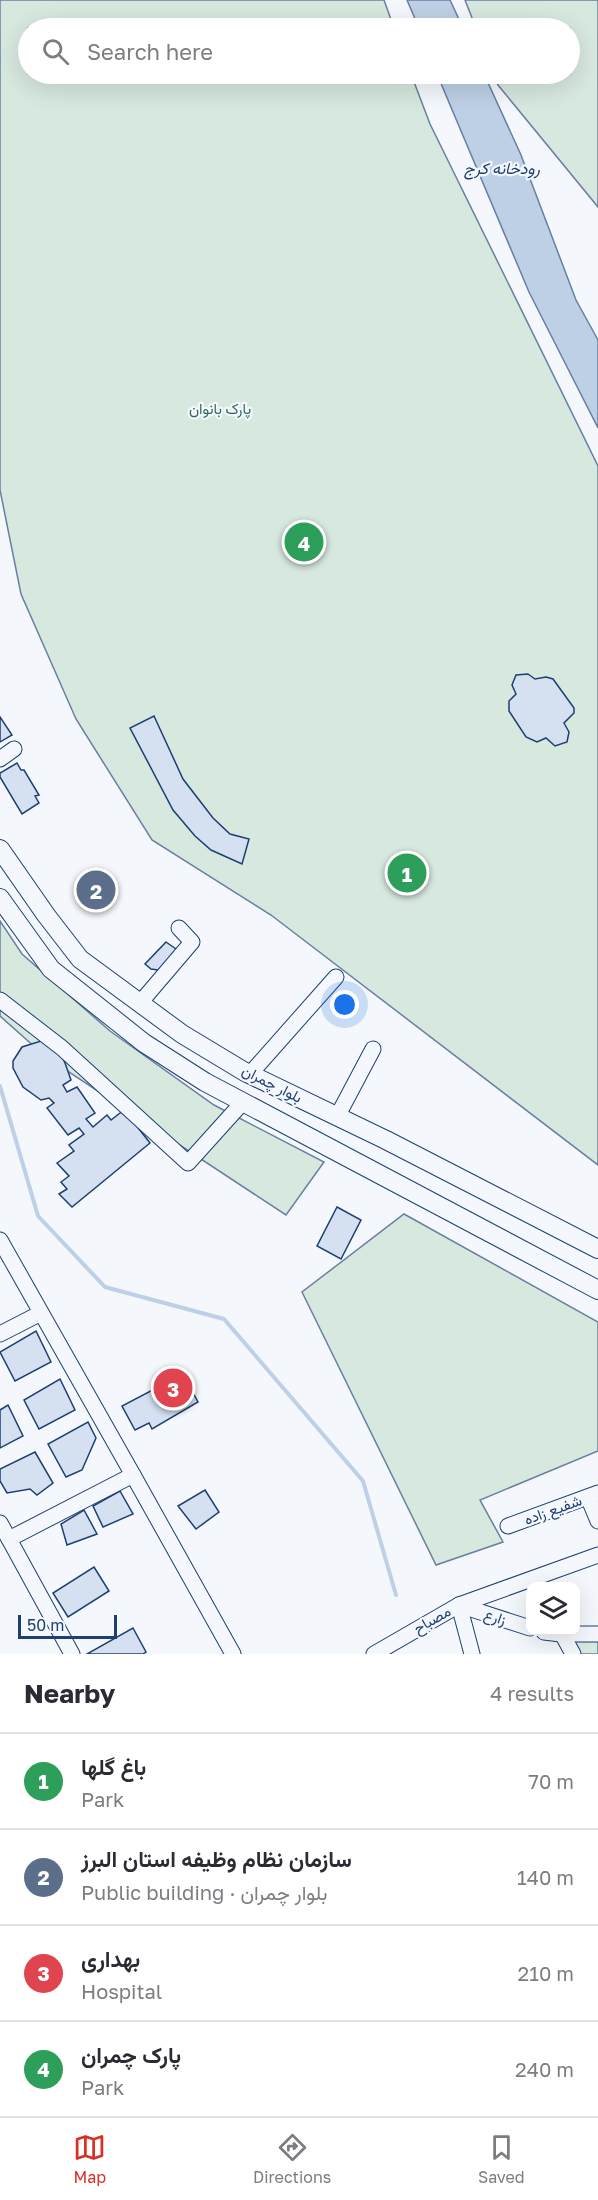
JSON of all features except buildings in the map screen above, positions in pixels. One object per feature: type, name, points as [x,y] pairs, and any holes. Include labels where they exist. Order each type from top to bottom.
[{"type":"main road","name":"بلوار چمران","points":[[0,849],[80,959],[182,1034],[250,1074],[598,1249]]},
{"type":"main road","name":"بلوار چمران","points":[[0,898],[51,969],[144,1043],[205,1082],[598,1290]]},
{"type":"street","points":[[0,759],[14,749]]},
{"type":"street","points":[[140,1003],[192,942],[179,928]]},
{"type":"street","points":[[250,1074],[336,977]]},
{"type":"street","points":[[0,1000],[62,1047],[188,1163],[243,1102]]},
{"type":"street","points":[[337,1117],[373,1049]]},
{"type":"street","points":[[0,1240],[233,1654]]},
{"type":"street","points":[[0,1334],[41,1313]]},
{"type":"street","points":[[9,1539],[133,1475]]},
{"type":"street","points":[[593,1495],[598,1521]]},
{"type":"street","name":"شفیع زاده","points":[[508,1526],[593,1495]]},
{"type":"street","points":[[0,1523],[72,1654]]},
{"type":"street","name":"مصباح","points":[[374,1654],[459,1605],[546,1581],[598,1555]]},
{"type":"street","points":[[459,1605],[472,1654]]},
{"type":"street","name":"زارع","points":[[459,1605],[526,1626]]},
{"type":"street","points":[[580,1634],[598,1634]]},
{"type":"street","points":[[563,1636],[573,1654]]},
{"type":"green space","name":"پارک بانوان","points":[[0,0],[384,0],[390,18],[18,18],[18,84],[415,84],[430,124],[598,466],[598,1165],[271,915],[152,840],[76,719],[21,594],[0,490]]},
{"type":"green space","points":[[465,0],[598,0],[598,207],[498,84],[580,84],[580,18],[472,18]]},
{"type":"green space","points":[[0,921],[22,954],[110,1031],[214,1105],[324,1162],[286,1215],[46,1057],[0,1016]]},
{"type":"green space","points":[[404,1214],[598,1322],[598,1451],[480,1500],[503,1542],[436,1565],[302,1292]]},
{"type":"green space","points":[[598,1634],[598,1654],[573,1654],[562,1636]]},
{"type":"water","points":[[407,0],[450,0],[458,18],[415,18]]},
{"type":"water","name":"رودخانه کرج","points":[[441,84],[489,84],[521,155],[576,300],[598,340],[598,428],[529,292]]},
{"type":"waterway","points":[[0,1086],[38,1216],[105,1287],[224,1319],[363,1481],[396,1595]]},
{"type":"place","name":"پارک چمران","points":[[304,542]]},
{"type":"place","name":"باغ گلها","points":[[407,873]]},
{"type":"place","name":"سازمان نظام وظیفه استان البرز","points":[[96,890]]},
{"type":"place","name":"بهداری","points":[[173,1388]]}]
